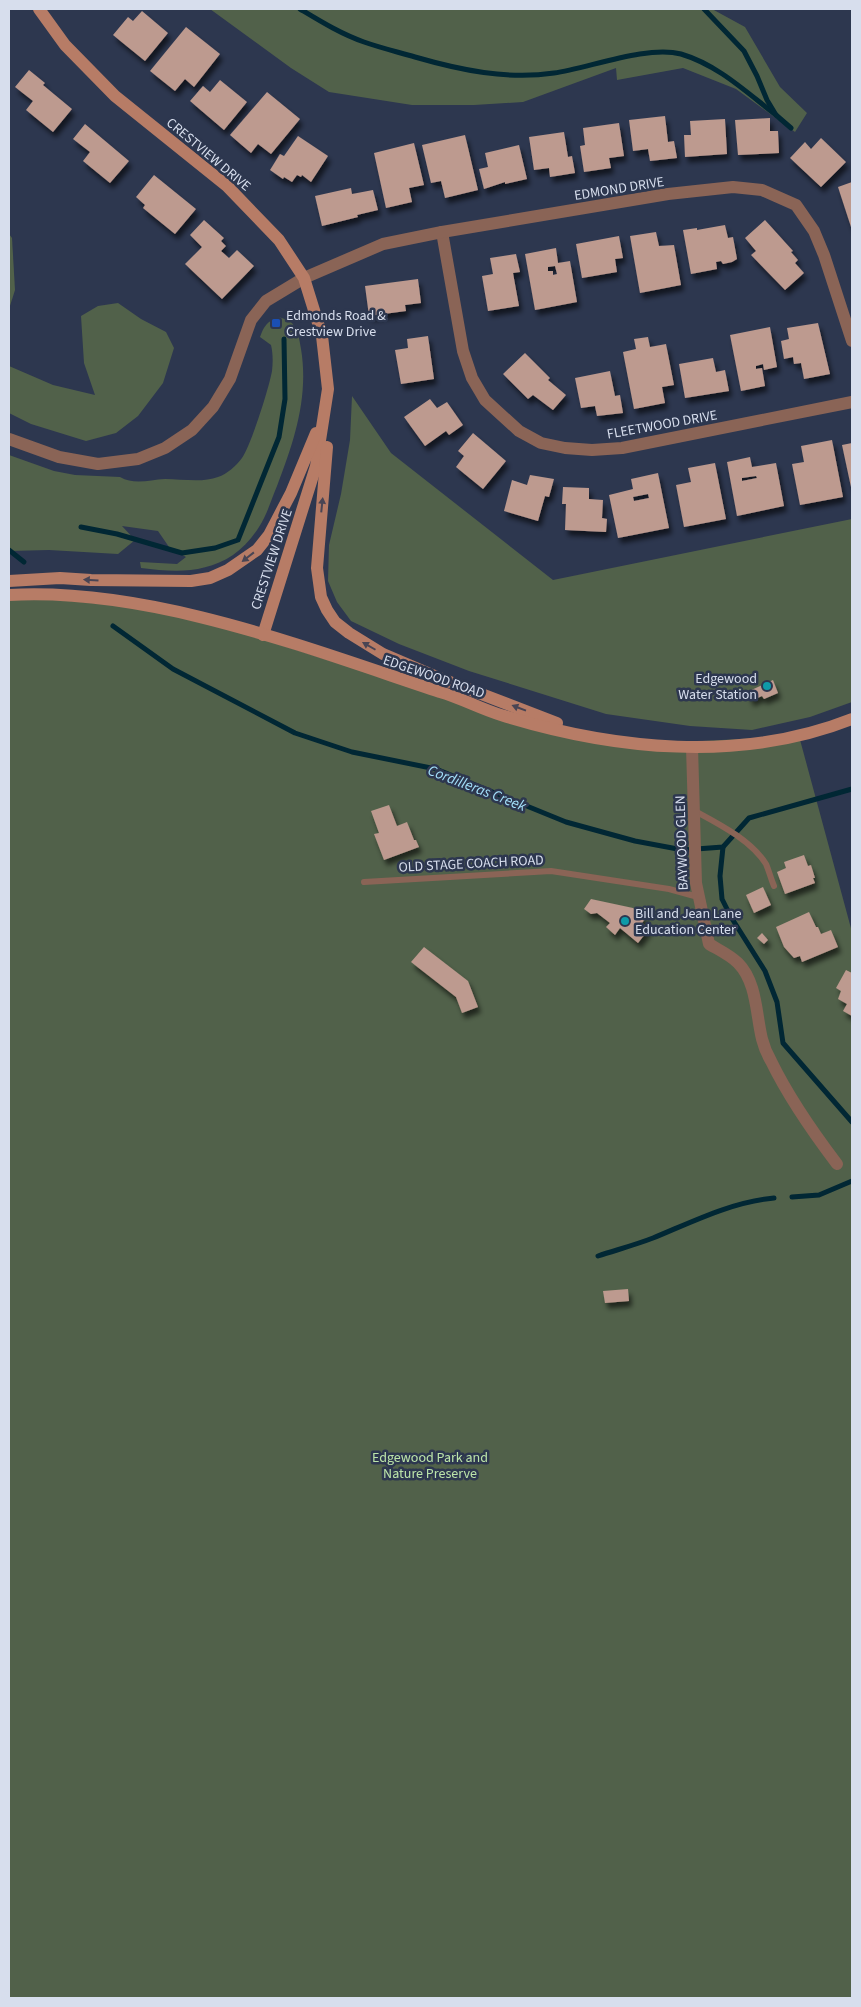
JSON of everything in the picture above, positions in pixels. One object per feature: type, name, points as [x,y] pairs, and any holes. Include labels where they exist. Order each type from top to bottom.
[{"type":"main road","name":"CRESTVIEW DRIVE","points":[[39,9],[65,45],[115,96],[227,186],[279,240],[304,278],[322,336],[328,389],[316,466],[263,635]]},
{"type":"main road","points":[[9,581],[60,578],[191,581],[210,578],[228,570],[257,550],[269,535],[313,442],[328,389]]},
{"type":"main road","points":[[328,389],[326,467],[317,568],[321,597],[326,610],[335,622],[364,643],[409,665],[597,738]]},
{"type":"main road","name":"EDGEWOOD ROAD","points":[[9,595],[46,595],[128,603],[174,612],[263,635],[444,693],[500,715],[597,738],[645,744],[730,747],[765,743],[832,727],[852,719]]},
{"type":"street","name":"EDMOND DRIVE","points":[[9,439],[59,457],[98,464],[138,459],[165,448],[192,430],[213,407],[230,379],[251,320],[266,301],[304,278],[383,244],[442,232],[668,194],[733,188],[762,190],[796,205],[814,231],[824,255],[852,341]]},
{"type":"street","name":"FLEETWOOD DRIVE","points":[[442,232],[463,351],[472,378],[485,400],[520,431],[541,443],[565,448],[592,450],[622,448],[852,402]]},
{"type":"street","name":"BAYWOOD GLEN","points":[[692,747],[696,883],[709,944],[731,958],[745,972],[752,991],[762,1041],[769,1057],[786,1091],[836,1164]]},
{"type":"lane","points":[[695,816],[714,822],[749,846],[766,864],[774,886]]},
{"type":"lane","name":"OLD STAGE COACH ROAD","points":[[364,882],[551,871],[668,889],[698,897]]},
{"type":"green space","points":[[210,9],[712,9],[745,27],[780,87],[807,113],[795,132],[736,89],[683,68],[617,80],[616,68],[523,102],[474,105],[412,105],[329,92],[291,68]]},
{"type":"green space","points":[[9,234],[12,238],[15,290],[9,309]]},
{"type":"green space","points":[[118,303],[141,319],[166,332],[174,348],[163,383],[138,416],[116,433],[86,441],[31,424],[9,413],[9,366],[53,385],[95,395],[84,363],[81,316],[98,306]]},
{"type":"green space","points":[[279,317],[290,321],[299,337],[303,367],[301,402],[289,453],[267,512],[256,531],[240,549],[222,561],[200,569],[177,571],[141,568],[140,562],[177,564],[186,557],[169,547],[158,531],[122,526],[135,540],[118,554],[49,550],[9,551],[9,455],[54,471],[75,475],[120,477],[131,481],[165,479],[206,480],[221,476],[237,464],[250,441],[264,403],[272,371],[271,345],[260,337],[266,324]]},
{"type":"green space","points":[[352,396],[391,453],[553,580],[852,519],[852,702],[810,717],[752,730],[690,726],[606,714],[469,671],[399,644],[351,621],[337,602],[328,581],[329,545],[341,494],[350,440]]},
{"type":"green space","name":"Edgewood Park and Nature Preserve","points":[[9,595],[174,611],[501,715],[645,744],[799,736],[852,932],[852,1998],[9,1998]]},
{"type":"building","points":[[142,11],[168,33],[145,61],[113,35],[128,17],[133,21]]},
{"type":"building","points":[[186,27],[220,54],[194,87],[185,79],[175,91],[150,71]]},
{"type":"building","points":[[29,70],[45,83],[43,85],[72,109],[53,132],[26,110],[33,101],[15,87]]},
{"type":"building","points":[[220,80],[247,102],[224,130],[190,101],[203,86],[210,92]]},
{"type":"building","points":[[267,92],[300,119],[271,154],[258,144],[251,153],[230,135]]},
{"type":"building","points":[[665,116],[668,142],[674,141],[677,158],[650,161],[648,149],[633,151],[629,120]]},
{"type":"building","points":[[770,118],[770,131],[778,131],[779,153],[738,155],[735,120]]},
{"type":"building","points":[[725,119],[727,154],[685,157],[684,135],[691,135],[690,121]]},
{"type":"building","points":[[619,123],[624,156],[609,158],[611,168],[584,172],[580,146],[585,145],[583,128]]},
{"type":"building","points":[[85,124],[129,161],[110,183],[83,161],[90,152],[73,139]]},
{"type":"building","points":[[564,132],[568,157],[572,156],[575,173],[550,177],[549,168],[534,170],[529,137]]},
{"type":"building","points":[[465,135],[478,190],[445,198],[441,181],[431,183],[422,145]]},
{"type":"building","points":[[298,136],[328,156],[311,182],[302,175],[301,177],[297,175],[292,182],[284,177],[283,179],[270,170],[280,154],[284,156]]},
{"type":"building","points":[[821,138],[846,162],[821,187],[790,158],[805,142],[811,149]]},
{"type":"building","points":[[414,143],[424,185],[409,188],[412,202],[386,208],[374,153]]},
{"type":"building","points":[[519,145],[527,179],[505,184],[505,182],[484,189],[479,169],[488,167],[485,153]]},
{"type":"building","points":[[154,175],[196,209],[175,234],[143,208],[145,205],[136,197]]},
{"type":"building","points":[[852,182],[852,230],[838,187]]},
{"type":"building","points":[[351,188],[352,194],[373,190],[378,210],[322,226],[315,196]]},
{"type":"building","points":[[204,220],[224,238],[221,241],[226,246],[221,251],[229,258],[237,250],[254,266],[222,299],[185,264],[202,247],[190,235]]},
{"type":"building","points":[[765,220],[793,251],[791,252],[798,260],[795,263],[804,273],[785,290],[751,255],[756,251],[745,238]]},
{"type":"building","points":[[725,225],[728,238],[733,237],[737,259],[723,264],[721,261],[716,262],[717,269],[691,274],[683,230],[697,228],[697,230]]},
{"type":"building","points":[[656,232],[659,246],[674,245],[681,285],[640,293],[630,236]]},
{"type":"building","points":[[619,236],[623,258],[615,259],[617,272],[582,278],[576,244]]},
{"type":"building","points":[[556,248],[558,263],[570,261],[577,302],[535,310],[525,254]],"holes":[[[555,266],[557,274],[553,275],[553,271],[548,271],[548,267]]]},
{"type":"building","points":[[516,254],[520,272],[513,273],[519,306],[488,311],[482,276],[493,274],[490,258]]},
{"type":"building","points":[[418,279],[421,303],[405,305],[406,311],[369,316],[365,286]]},
{"type":"building","points":[[818,323],[830,374],[804,379],[801,363],[794,364],[793,357],[784,359],[781,341],[789,339],[787,328]]},
{"type":"building","points":[[770,327],[777,367],[764,370],[763,364],[756,366],[756,369],[762,368],[765,386],[741,391],[730,335]]},
{"type":"building","points":[[428,336],[434,379],[401,384],[395,350],[408,348],[407,339]]},
{"type":"building","points":[[648,337],[650,347],[666,344],[674,385],[662,387],[665,403],[634,409],[623,352],[636,349],[634,339]]},
{"type":"building","points":[[525,353],[550,378],[548,380],[566,395],[553,410],[533,395],[528,399],[503,374]]},
{"type":"building","points":[[713,358],[716,372],[725,370],[729,391],[685,398],[679,364]]},
{"type":"building","points":[[610,371],[615,396],[620,395],[623,413],[597,416],[595,406],[581,408],[575,378]]},
{"type":"building","points":[[430,399],[437,408],[447,402],[463,425],[449,435],[446,431],[425,446],[404,417]]},
{"type":"building","points":[[473,433],[506,461],[483,489],[456,467],[464,456],[458,451]]},
{"type":"building","points":[[832,440],[843,497],[800,505],[792,464],[804,462],[801,446]]},
{"type":"building","points":[[852,443],[852,487],[851,487],[842,445]]},
{"type":"building","points":[[750,457],[752,467],[776,463],[784,506],[737,516],[727,462]],"holes":[[[756,476],[757,478],[742,481],[742,478]]]},
{"type":"building","points":[[715,463],[726,519],[684,527],[676,485],[691,482],[688,468]]},
{"type":"building","points":[[658,473],[669,528],[618,538],[609,495],[633,489],[631,479]],"holes":[[[648,494],[649,498],[634,501],[633,497]]]},
{"type":"building","points":[[530,475],[554,479],[549,497],[545,496],[538,521],[504,511],[512,480],[527,485]]},
{"type":"building","points":[[563,487],[589,488],[589,499],[603,500],[602,518],[607,519],[606,532],[565,530],[566,504],[562,504]]},
{"type":"building","name":"Edgewood Water Station","points":[[773,680],[778,693],[764,699],[762,696],[751,701],[747,692]]},
{"type":"building","points":[[389,805],[397,826],[407,822],[419,847],[384,860],[374,834],[379,833],[371,811]]},
{"type":"building","points":[[804,855],[808,866],[811,865],[815,883],[785,894],[777,872],[786,868],[784,862]]},
{"type":"building","points":[[763,887],[771,905],[754,913],[746,895]]},
{"type":"building","name":"Bill and Jean Lane Education Center","points":[[591,899],[633,908],[646,918],[642,923],[649,929],[638,943],[620,928],[615,935],[606,927],[610,923],[597,913],[591,914],[584,909]]},
{"type":"building","points":[[809,912],[821,934],[831,930],[838,947],[802,962],[800,956],[794,958],[784,947],[776,927]]},
{"type":"building","points":[[762,933],[768,940],[764,944],[757,938]]},
{"type":"building","points":[[424,947],[468,981],[478,1007],[462,1013],[456,997],[411,962]]},
{"type":"building","points":[[846,970],[852,973],[852,1016],[843,1011],[847,1004],[838,999],[841,991],[836,988]]},
{"type":"building","points":[[628,1289],[629,1301],[605,1303],[603,1291]]},
{"type":"waterway","points":[[300,9],[355,39],[466,70],[536,75],[554,73],[652,52],[681,54],[719,72],[743,88],[776,115]]},
{"type":"waterway","points":[[704,9],[744,51],[776,115],[791,128]]},
{"type":"waterway","points":[[81,527],[117,534],[182,553],[215,548],[238,540],[279,437],[285,399],[284,339]]},
{"type":"waterway","name":"Cordilleras Creek","points":[[9,550],[24,562]]},
{"type":"waterway","name":"Cordilleras Creek","points":[[113,626],[173,669],[295,733],[352,752],[436,769],[566,822],[635,841],[683,850],[723,847],[749,818],[852,789]]},
{"type":"waterway","points":[[723,847],[720,876],[722,899],[731,917],[765,971],[777,1002],[783,1043],[852,1122]]},
{"type":"waterway","points":[[792,1197],[819,1195],[852,1181]]},
{"type":"waterway","points":[[598,1256],[646,1241],[727,1208],[774,1198]]},
{"type":"place","name":"Edmonds Road & Crestview Drive","points":[[276,323]]},
{"type":"place","name":"Edgewood Water Station","points":[[767,686]]},
{"type":"place","name":"Bill and Jean Lane Education Center","points":[[625,921]]}]
